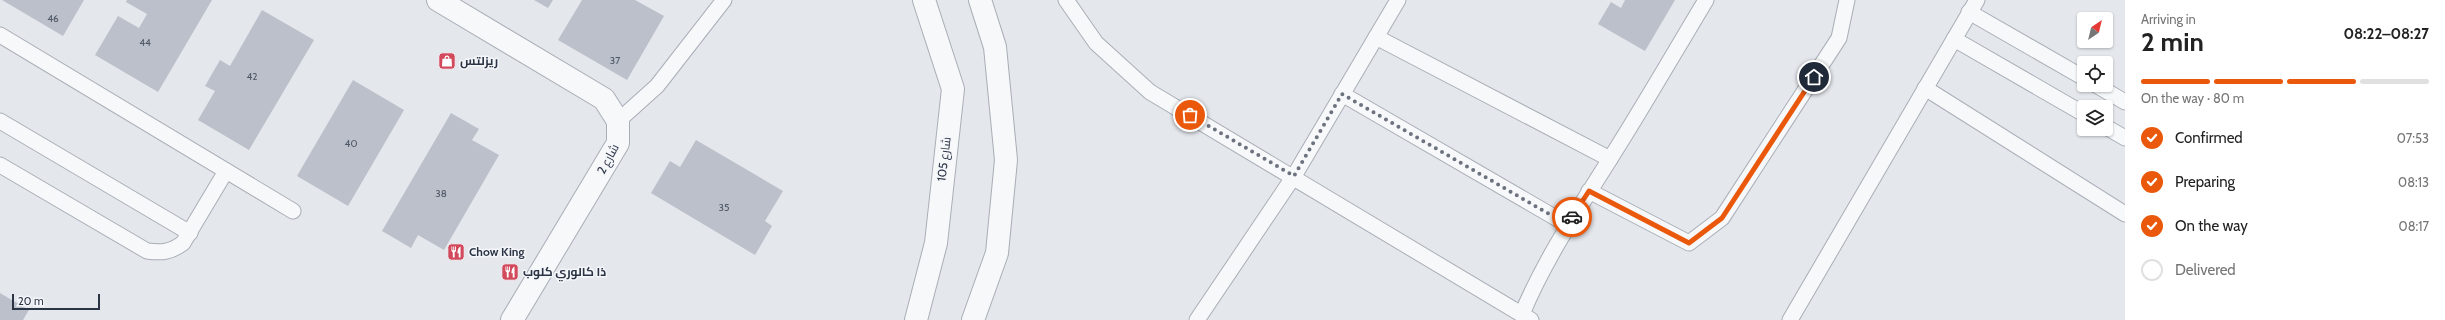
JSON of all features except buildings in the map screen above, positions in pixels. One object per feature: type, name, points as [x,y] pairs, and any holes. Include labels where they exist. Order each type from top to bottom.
[{"type":"street","points":[[438,0],[604,99],[618,121]]},
{"type":"street","name":"شارع 105","points":[[916,320],[936,243],[953,89],[924,0]]},
{"type":"street","points":[[973,320],[996,253],[1006,160],[995,47],[980,0]]},
{"type":"street","name":"شارع 2","points":[[512,320],[618,143],[618,121]]},
{"type":"lane","points":[[618,121],[657,86],[724,0]]},
{"type":"lane","points":[[1066,0],[1096,44],[1150,92],[1294,176],[1527,317],[1534,287],[1568,225],[1610,159],[1706,0]]},
{"type":"lane","points":[[1197,320],[1294,176],[1398,0]]},
{"type":"lane","points":[[1589,191],[1689,243],[1722,218],[1840,38],[1847,0]]},
{"type":"lane","points":[[1790,320],[1973,6],[2077,73]]},
{"type":"lane","points":[[0,35],[293,211]]},
{"type":"lane","points":[[1376,36],[1610,159]]},
{"type":"lane","points":[[1954,39],[2077,110]]},
{"type":"lane","points":[[1925,88],[2125,214]]},
{"type":"lane","points":[[2108,92],[2125,102]]},
{"type":"lane","points":[[1342,94],[1568,225]]},
{"type":"lane","points":[[0,120],[190,233]]},
{"type":"lane","points":[[2113,131],[2125,138]]},
{"type":"lane","points":[[0,165],[147,251],[160,253],[172,251],[183,243],[226,172]]},
{"type":"way so far","points":[[1190,115],[1294,176],[1342,94],[1568,225],[1572,217]]},
{"type":"place","name":"ريزلتس","points":[[447,61]]},
{"type":"place","name":"Chow King","points":[[456,252]]},
{"type":"place","name":"ذا كالوري كلوب","points":[[510,272]]},
{"type":"route","points":[[1572,217],[1589,191],[1689,243],[1722,218],[1814,77]]}]
